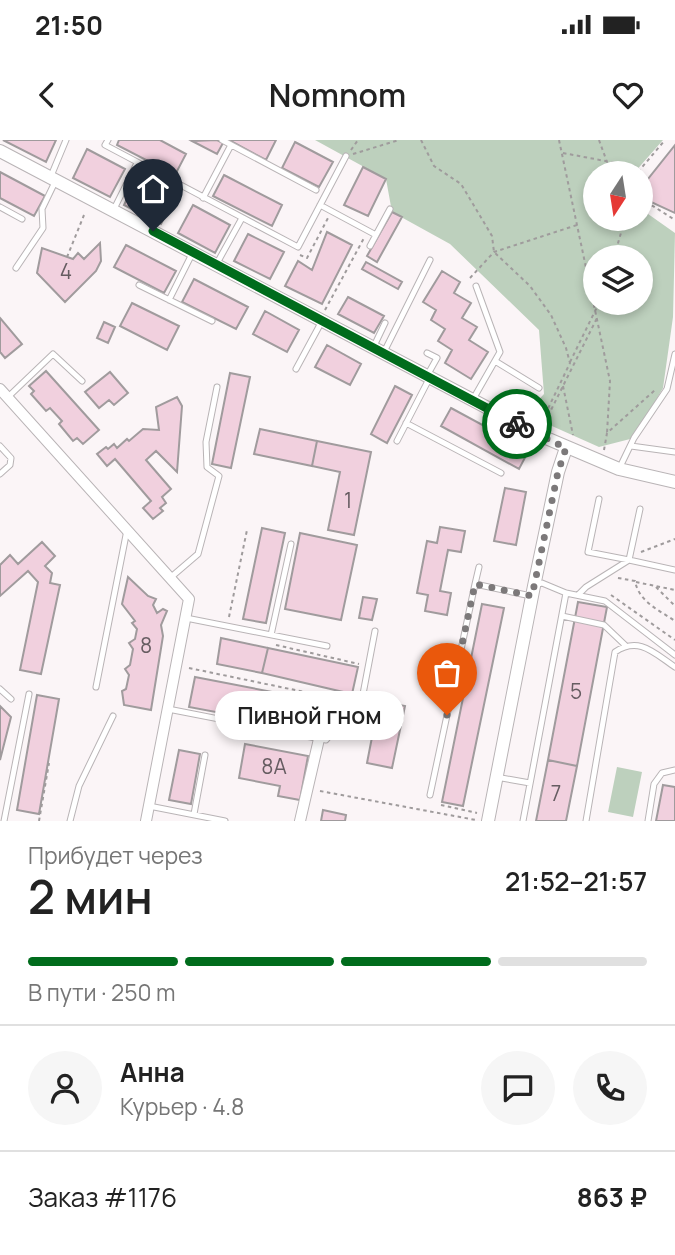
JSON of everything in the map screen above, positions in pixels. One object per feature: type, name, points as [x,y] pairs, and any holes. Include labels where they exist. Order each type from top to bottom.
[{"type":"street","points":[[0,151],[216,265],[323,317],[378,351],[472,401],[620,469],[675,482]]},
{"type":"street","points":[[4,393],[189,598],[146,821]]},
{"type":"street","points":[[483,817],[496,778],[558,472],[571,445]]},
{"type":"street","points":[[300,821],[319,740]]},
{"type":"lane","points":[[16,268],[43,228],[42,209],[66,140]]},
{"type":"lane","points":[[108,140],[105,145],[298,247],[346,156]]},
{"type":"lane","points":[[222,140],[316,190]]},
{"type":"lane","points":[[203,198],[231,145]]},
{"type":"lane","points":[[114,209],[137,163]]},
{"type":"lane","points":[[320,205],[376,235]]},
{"type":"lane","points":[[0,207],[22,219]]},
{"type":"lane","points":[[370,246],[390,209]]},
{"type":"lane","points":[[216,265],[242,218]]},
{"type":"lane","points":[[169,300],[193,252]]},
{"type":"lane","points":[[378,351],[430,260]]},
{"type":"lane","points":[[139,285],[212,321]]},
{"type":"lane","points":[[472,401],[500,352],[476,286]]},
{"type":"lane","points":[[296,369],[323,317]]},
{"type":"lane","points":[[378,351],[385,323]]},
{"type":"lane","points":[[397,441],[437,358],[427,353]]},
{"type":"lane","points":[[620,469],[672,379],[675,354]]},
{"type":"lane","points":[[4,393],[53,355],[82,381]]},
{"type":"lane","points":[[495,361],[540,388]]},
{"type":"lane","points":[[170,578],[198,554],[219,476],[207,467],[206,442],[217,387]]},
{"type":"lane","points":[[406,423],[500,473]]},
{"type":"lane","points":[[0,446],[11,458],[10,465],[0,474]]},
{"type":"lane","points":[[631,446],[675,452]]},
{"type":"lane","points":[[599,499],[588,552],[675,570]]},
{"type":"lane","points":[[578,595],[629,560],[640,509]]},
{"type":"lane","points":[[96,687],[127,530]]},
{"type":"lane","points":[[271,635],[291,544]]},
{"type":"lane","points":[[430,795],[479,567]]},
{"type":"lane","points":[[475,584],[533,591],[542,583],[566,593],[605,601],[675,655]]},
{"type":"lane","points":[[523,821],[566,593]]},
{"type":"lane","points":[[562,616],[604,625],[625,645]]},
{"type":"lane","points":[[185,618],[327,646]]},
{"type":"lane","points":[[168,709],[326,740],[363,694],[375,631]]},
{"type":"lane","points":[[586,821],[615,652],[625,645],[642,644],[675,667]]},
{"type":"lane","points":[[0,689],[11,699]]},
{"type":"lane","points":[[4,821],[29,695]]},
{"type":"lane","points":[[70,821],[79,786],[113,716]]},
{"type":"lane","points":[[194,814],[205,755]]},
{"type":"lane","points":[[648,821],[654,784],[662,773],[675,770]]},
{"type":"lane","points":[[496,778],[530,783]]},
{"type":"lane","points":[[149,806],[225,821]]},
{"type":"path","points":[[346,156],[358,140]]},
{"type":"path","points":[[346,156],[399,140]]},
{"type":"path","points":[[421,140],[434,166],[461,184],[492,236],[494,252],[530,286],[544,305],[566,348],[570,363]]},
{"type":"path","points":[[559,140],[583,249]]},
{"type":"path","points":[[599,140],[604,160]]},
{"type":"path","points":[[648,161],[665,140]]},
{"type":"path","points":[[562,153],[609,161]]},
{"type":"path","points":[[653,206],[675,220]]},
{"type":"path","points":[[67,257],[84,215]]},
{"type":"path","points":[[476,286],[469,277],[494,252],[578,225]]},
{"type":"path","points":[[323,317],[368,230]]},
{"type":"path","points":[[594,315],[541,426],[598,317]]},
{"type":"path","points":[[598,317],[610,381],[603,454]]},
{"type":"path","points":[[566,348],[576,350]]},
{"type":"path","points":[[563,384],[571,445]]},
{"type":"path","points":[[607,433],[657,388]]},
{"type":"path","points":[[229,618],[247,530]]},
{"type":"path","points":[[637,554],[675,539]]},
{"type":"path","points":[[616,578],[675,590]]},
{"type":"path","points":[[635,581],[637,592],[653,608],[675,621]]},
{"type":"path","points":[[656,586],[675,606]]},
{"type":"path","points":[[330,657],[368,666]]},
{"type":"path","points":[[184,667],[356,702]]},
{"type":"path","points":[[39,821],[50,763]]},
{"type":"path","points":[[308,789],[477,820]]},
{"type":"path","points":[[441,805],[483,817]]},
{"type":"green space","points":[[315,140],[663,140],[645,161],[583,161],[583,231],[653,231],[653,217],[675,233],[673,317],[663,388],[634,438],[599,447],[525,414],[544,394],[539,330],[450,244],[392,212],[386,179]]},
{"type":"green space","points":[[617,767],[642,772],[633,817],[608,812]]},
{"type":"building","points":[[3,140],[56,140],[46,162]]},
{"type":"building","points":[[119,140],[160,140],[186,154],[175,175],[117,145]]},
{"type":"building","points":[[217,140],[223,143],[217,154],[192,141]]},
{"type":"building","points":[[229,140],[276,140],[266,160]]},
{"type":"building","points":[[295,142],[333,162],[319,187],[282,168]]},
{"type":"building","points":[[675,145],[675,213],[653,203],[653,173]]},
{"type":"building","points":[[87,149],[125,169],[110,197],[73,178]]},
{"type":"building","points":[[363,167],[386,179],[368,216],[344,205]]},
{"type":"building","points":[[0,172],[45,196],[34,216],[0,198]]},
{"type":"building","points":[[224,175],[282,205],[272,226],[213,196]]},
{"type":"building","points":[[138,176],[176,195],[161,224],[124,205]]},
{"type":"building","points":[[193,205],[230,225],[215,253],[178,233]]},
{"type":"building","points":[[392,212],[402,217],[377,262],[367,256]]},
{"type":"building","points":[[327,232],[352,245],[322,304],[285,286],[298,261],[312,270]]},
{"type":"building","points":[[248,234],[284,252],[270,279],[234,261]]},
{"type":"building","points":[[100,243],[101,261],[96,271],[65,302],[37,273],[42,248],[73,259],[78,253],[84,259]]},
{"type":"building","points":[[126,245],[176,271],[164,293],[114,267]]},
{"type":"building","points":[[366,262],[402,282],[398,289],[362,269]]},
{"type":"building","points":[[442,271],[460,282],[454,293],[471,303],[462,318],[477,327],[469,340],[488,352],[471,379],[445,363],[452,350],[438,341],[445,329],[431,320],[436,310],[423,302]]},
{"type":"building","points":[[194,279],[248,307],[236,329],[182,302]]},
{"type":"building","points":[[348,297],[384,316],[374,333],[338,314]]},
{"type":"building","points":[[132,303],[179,326],[167,350],[120,326]]},
{"type":"building","points":[[265,311],[299,330],[287,352],[253,334]]},
{"type":"building","points":[[0,318],[22,344],[5,358],[0,352]]},
{"type":"building","points":[[104,322],[115,327],[108,343],[97,338]]},
{"type":"building","points":[[327,345],[361,364],[350,385],[315,367]]},
{"type":"building","points":[[46,371],[99,430],[83,444],[77,438],[73,441],[59,424],[62,421],[50,408],[46,411],[31,394],[34,391],[29,386]]},
{"type":"building","points":[[110,372],[128,393],[114,405],[109,400],[99,408],[85,392]]},
{"type":"building","points":[[230,373],[250,377],[231,468],[212,464]]},
{"type":"building","points":[[395,386],[412,395],[387,443],[371,434]]},
{"type":"building","points":[[177,397],[182,406],[177,472],[156,451],[146,460],[171,489],[162,497],[166,503],[160,508],[163,511],[153,519],[143,508],[151,501],[115,459],[107,466],[97,454],[114,444],[117,448],[143,429],[159,430],[156,407]]},
{"type":"building","points":[[451,408],[529,450],[519,469],[441,426]]},
{"type":"building","points":[[260,429],[317,441],[312,466],[254,454]]},
{"type":"building","points":[[317,441],[371,452],[354,535],[328,530],[340,472],[312,466]]},
{"type":"building","points":[[505,488],[526,492],[516,545],[494,541]]},
{"type":"building","points":[[440,527],[465,531],[461,552],[448,550],[440,591],[451,593],[447,615],[425,611],[428,595],[417,593],[427,541],[437,543]]},
{"type":"building","points":[[262,528],[285,533],[266,623],[243,619]]},
{"type":"building","points":[[300,533],[357,545],[341,620],[285,609]]},
{"type":"building","points":[[42,542],[55,556],[45,566],[52,573],[50,583],[60,585],[41,674],[20,670],[38,582],[28,571],[0,596],[0,565],[10,555],[18,564]]},
{"type":"building","points":[[128,577],[148,596],[156,599],[153,605],[157,613],[163,609],[167,611],[161,625],[163,636],[151,710],[124,705],[122,691],[126,689],[129,675],[125,669],[130,665],[133,649],[129,643],[135,639],[137,629],[132,623],[135,621],[122,604]]},
{"type":"building","points":[[363,597],[377,599],[372,620],[359,618]]},
{"type":"building","points":[[578,602],[607,607],[577,766],[548,760]]},
{"type":"building","points":[[482,604],[504,608],[463,806],[442,802]]},
{"type":"building","points":[[221,638],[268,648],[262,673],[217,664]]},
{"type":"building","points":[[268,648],[358,667],[352,694],[262,673]]},
{"type":"building","points":[[195,677],[319,701],[313,730],[189,707]]},
{"type":"building","points":[[37,695],[59,699],[39,814],[17,810]]},
{"type":"building","points":[[379,701],[405,706],[392,768],[367,763]]},
{"type":"building","points":[[0,706],[11,717],[0,760]]},
{"type":"building","points":[[245,744],[308,756],[300,800],[278,796],[280,786],[239,778]]},
{"type":"building","points":[[179,750],[200,754],[191,804],[169,800]]},
{"type":"building","points":[[548,760],[577,766],[566,821],[536,821]]},
{"type":"building","points":[[663,785],[675,787],[675,821],[656,821]]},
{"type":"building","points":[[323,810],[346,815],[345,821],[321,821]]},
{"type":"way so far","points":[[447,715],[475,584],[532,596],[558,472],[566,448],[517,424]]},
{"type":"place","name":"Пивной гном","points":[[447,715]]},
{"type":"route","points":[[153,231],[517,424]]}]
